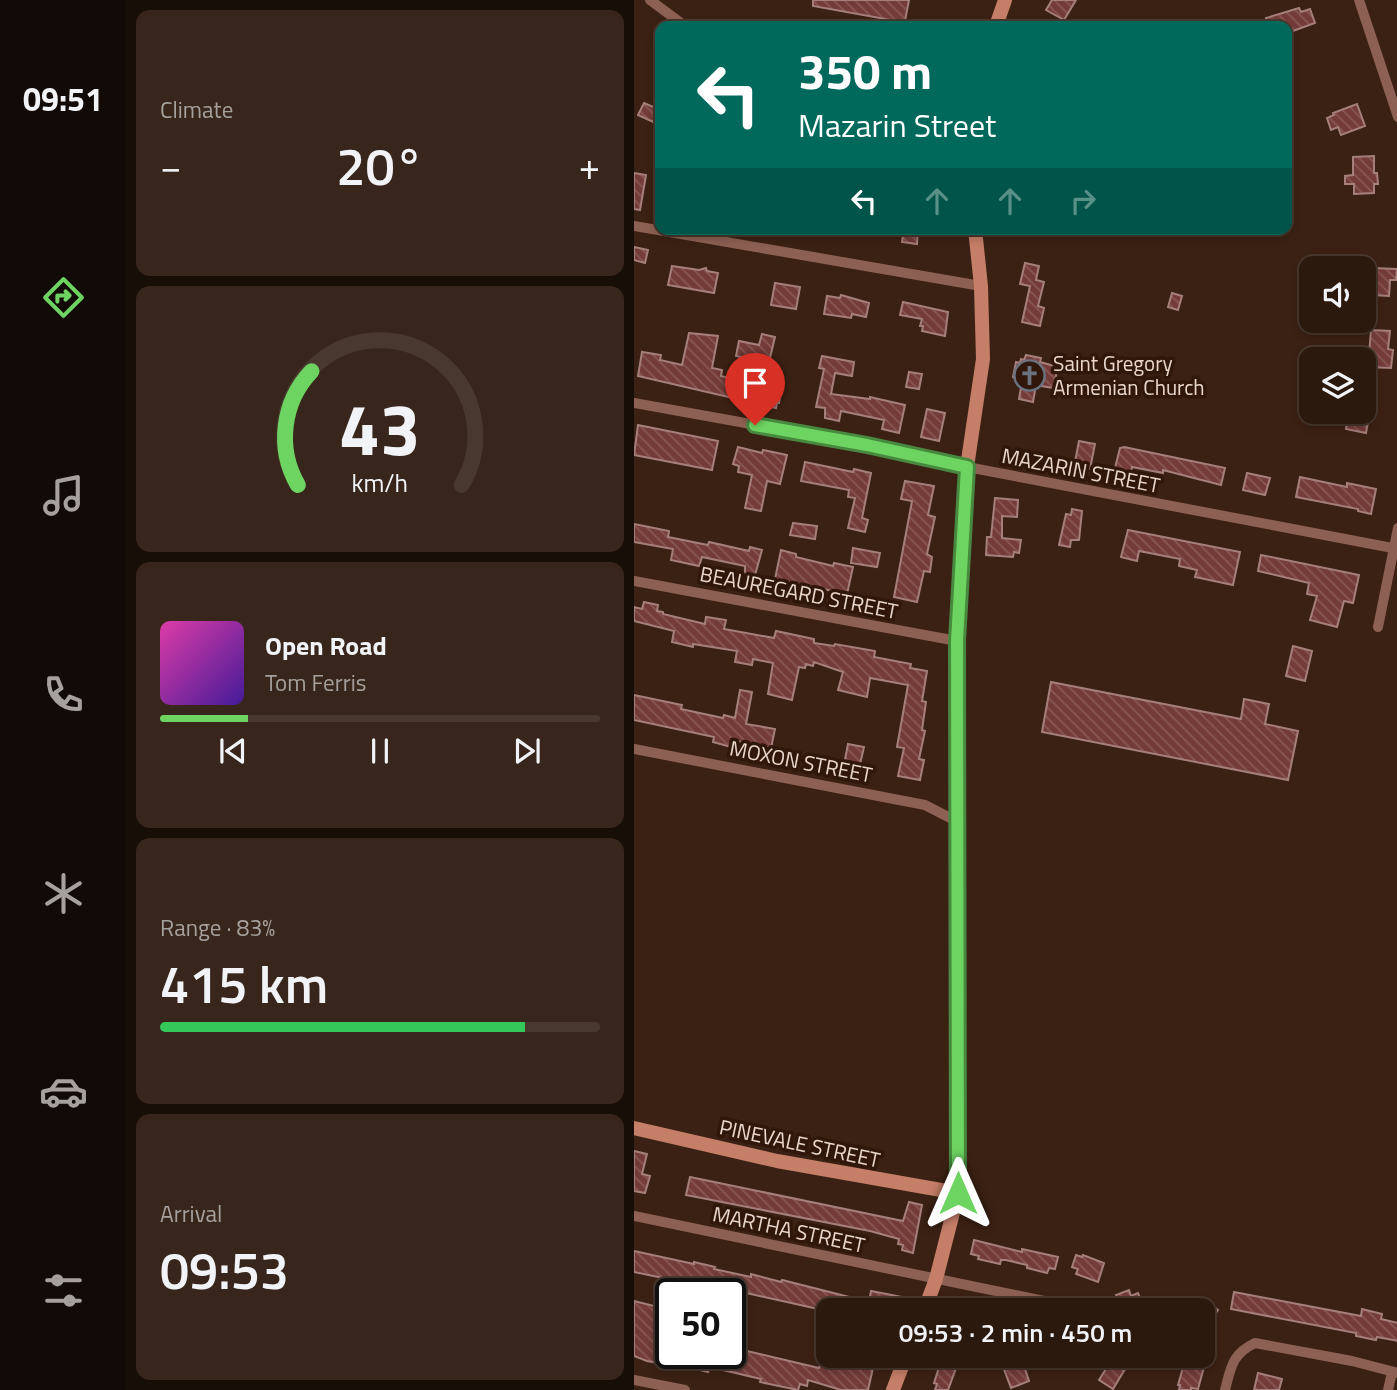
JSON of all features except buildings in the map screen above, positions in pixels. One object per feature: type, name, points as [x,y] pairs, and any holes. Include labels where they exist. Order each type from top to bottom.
[{"type":"main road","points":[[998,21],[1005,0]]},
{"type":"main road","points":[[929,1298],[958,1193],[957,641],[967,467],[983,359],[981,286],[976,235]]},
{"type":"main road","name":"PINEVALE STREET","points":[[634,1128],[777,1161],[958,1193]]},
{"type":"main road","points":[[893,1390],[901,1368]]},
{"type":"street","points":[[650,0],[678,21]]},
{"type":"street","points":[[1359,0],[1398,117]]},
{"type":"street","points":[[634,226],[655,230]]},
{"type":"street","points":[[686,235],[981,286]]},
{"type":"street","name":"MAZARIN STREET","points":[[634,403],[867,445],[967,467],[1395,549]]},
{"type":"street","points":[[1378,627],[1398,528]]},
{"type":"street","name":"BEAUREGARD STREET","points":[[634,581],[957,641]]},
{"type":"street","name":"MOXON STREET","points":[[634,749],[925,805],[958,822]]},
{"type":"street","name":"MARTHA STREET","points":[[634,1216],[1029,1298]]},
{"type":"street","points":[[1224,1390],[1231,1366],[1240,1350],[1255,1343],[1352,1361],[1395,1373],[1388,1390]]},
{"type":"street","points":[[634,1380],[685,1390]]},
{"type":"place","name":"Saint Gregory Armenian Church","points":[[1030,375]]},
{"type":"route","points":[[755,425],[867,445],[967,467],[957,641],[958,1193]]}]
